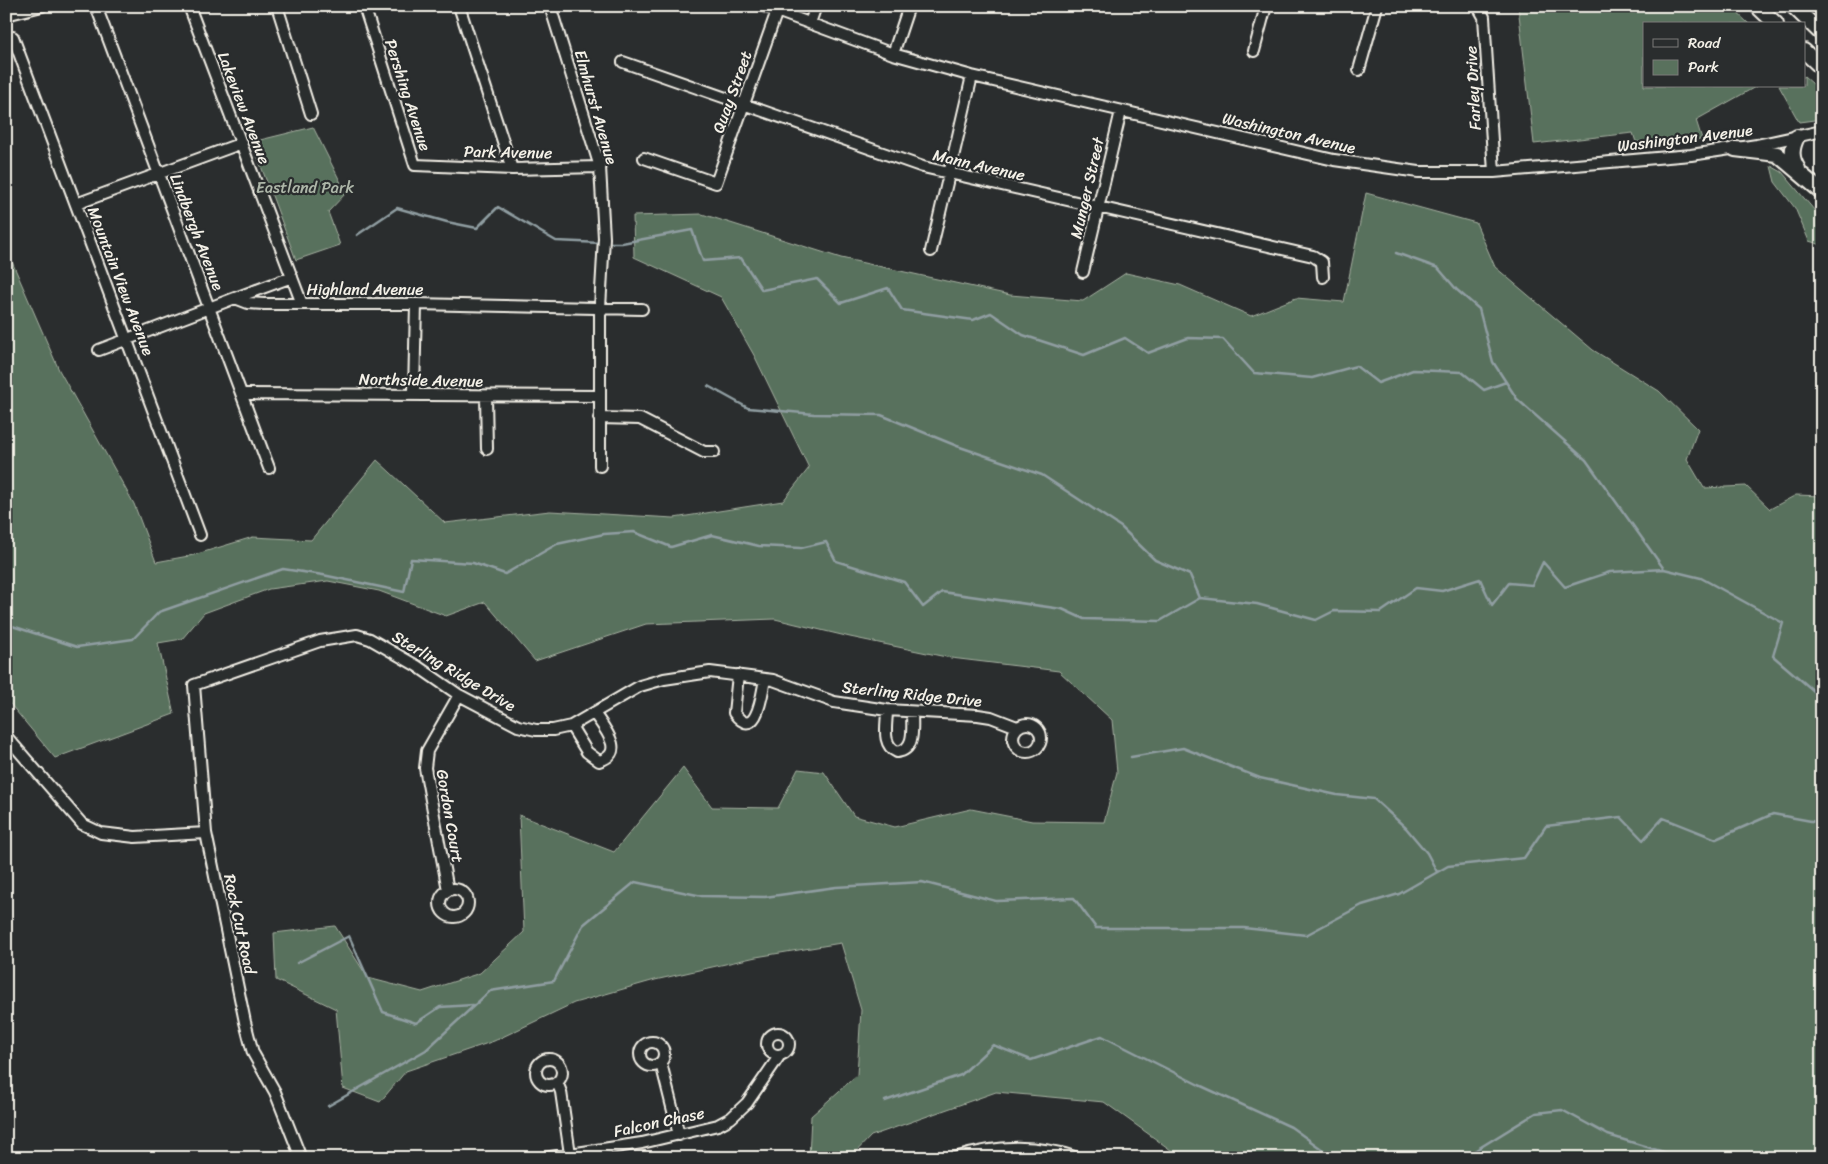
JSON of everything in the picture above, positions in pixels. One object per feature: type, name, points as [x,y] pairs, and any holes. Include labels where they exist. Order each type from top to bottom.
[{"type":"highway","points":[[1757,6],[1774,22]]},
{"type":"highway","points":[[1793,6],[1822,34]]},
{"type":"highway","points":[[1806,53],[1822,68]]},
{"type":"highway","points":[[1797,137],[1792,148],[1792,158],[1803,177]]},
{"type":"highway","points":[[1735,149],[1777,154],[1822,192]]},
{"type":"street","points":[[6,15],[42,6]]},
{"type":"street","name":"Lindbergh Avenue","points":[[96,6],[269,468]]},
{"type":"street","name":"Lakeview Avenue","points":[[189,6],[302,304]]},
{"type":"street","points":[[277,6],[311,114]]},
{"type":"street","name":"Pershing Avenue","points":[[364,6],[415,165]]},
{"type":"street","points":[[459,6],[512,168]]},
{"type":"street","name":"Elmhurst Avenue","points":[[550,6],[600,167],[604,238],[600,308],[600,466]]},
{"type":"street","name":"Washington Avenue","points":[[764,6],[893,54],[972,76],[1368,166],[1419,172],[1494,172],[1735,149],[1822,131]]},
{"type":"street","points":[[810,23],[816,6]]},
{"type":"street","points":[[893,54],[909,6]]},
{"type":"street","points":[[1254,51],[1266,6]]},
{"type":"street","points":[[1359,70],[1377,6]]},
{"type":"street","name":"Farley Drive","points":[[1475,6],[1479,8],[1484,17],[1494,172]]},
{"type":"street","name":"Quay Street","points":[[644,158],[716,184],[777,11]]},
{"type":"street","name":"Mountain View Avenue","points":[[13,37],[200,535]]},
{"type":"street","name":"Mann Avenue","points":[[623,62],[924,167],[1313,256],[1322,262],[1324,277]]},
{"type":"street","points":[[931,251],[972,76]]},
{"type":"street","name":"Munger Street","points":[[1083,272],[1121,110]]},
{"type":"street","points":[[76,204],[242,144]]},
{"type":"street","name":"Park Avenue","points":[[415,165],[512,168],[600,167]]},
{"type":"street","points":[[99,350],[292,277]]},
{"type":"street","name":"Highland Avenue","points":[[235,298],[248,303],[416,304],[642,309]]},
{"type":"street","points":[[414,393],[416,304]]},
{"type":"street","name":"Northside Avenue","points":[[242,394],[414,393],[486,396],[600,396]]},
{"type":"street","points":[[486,396],[487,450]]},
{"type":"street","points":[[599,418],[640,419],[704,452],[714,452]]},
{"type":"street","name":"Sterling Ridge Drive","points":[[194,685],[320,641],[356,635],[370,639],[417,666],[459,695],[518,726],[536,730],[553,730],[571,726],[640,686],[664,679],[710,672],[765,678],[834,702],[887,710],[978,715],[992,717],[1017,727]]},
{"type":"street","points":[[738,674],[734,713],[740,720],[744,721],[750,721],[757,715],[765,678]]},
{"type":"street","name":"Rock Cut Road","points":[[194,685],[206,833],[254,1053],[275,1092],[301,1158]]},
{"type":"street","name":"Gordon Court","points":[[448,890],[425,768],[427,750],[459,695]]},
{"type":"street","points":[[887,710],[886,736],[888,745],[897,752],[906,750],[911,743],[912,712]]},
{"type":"street","points":[[571,726],[592,758],[599,761],[607,759],[612,753],[613,746],[610,737],[594,713]]},
{"type":"street","points":[[6,736],[82,824],[101,833],[135,837],[206,833]]},
{"type":"street","name":"Falcon Chase","points":[[544,1158],[680,1135],[718,1124],[731,1118],[747,1103],[780,1055]]},
{"type":"street","points":[[661,1063],[680,1135]]},
{"type":"street","points":[[556,1082],[561,1092],[570,1154]]},
{"type":"street","points":[[955,1158],[972,1152],[1022,1146],[1061,1152],[1078,1158]]},
{"type":"green space","points":[[1518,6],[1730,6],[1747,22],[1643,22],[1643,88],[1753,88],[1696,120],[1702,139],[1636,142],[1633,133],[1534,144]]},
{"type":"green space","points":[[1806,78],[1822,92],[1822,119],[1799,122],[1780,88],[1806,88]]},
{"type":"green space","name":"Eastland Park","points":[[313,127],[346,193],[328,212],[340,245],[296,260],[252,142]]},
{"type":"green space","points":[[1771,166],[1782,172],[1815,211],[1822,214],[1822,245],[1809,241],[1795,208],[1775,182]]},
{"type":"green space","points":[[1366,193],[1476,223],[1495,267],[1593,350],[1659,391],[1698,429],[1687,459],[1704,488],[1746,486],[1770,509],[1796,495],[1822,496],[1822,1158],[1182,1158],[1104,1102],[996,1092],[871,1136],[850,1158],[809,1158],[811,1116],[857,1075],[861,1010],[841,943],[756,957],[655,980],[574,1003],[494,1041],[406,1071],[380,1102],[343,1088],[336,1009],[276,980],[274,933],[335,926],[368,978],[422,992],[480,973],[524,932],[519,815],[614,852],[683,768],[712,807],[778,808],[798,769],[824,772],[854,816],[895,827],[971,809],[1032,821],[1104,822],[1117,772],[1112,720],[1059,671],[951,658],[775,619],[646,624],[535,661],[485,602],[446,616],[379,591],[328,581],[269,589],[204,613],[182,639],[158,643],[174,714],[55,758],[6,699],[6,248],[59,370],[134,504],[156,562],[194,555],[253,537],[311,540],[377,460],[445,523],[550,511],[674,518],[783,501],[809,468],[755,357],[721,297],[634,257],[633,216],[702,214],[841,258],[1010,295],[1083,301],[1126,273],[1180,285],[1251,316],[1296,298],[1344,302]]},
{"type":"waterway","points":[[357,235],[397,208],[477,228],[498,207],[556,241],[601,243]]},
{"type":"waterway","points":[[606,243],[622,243],[692,230],[703,261],[741,258],[762,290],[817,279],[841,303],[888,288],[902,310],[973,320],[991,313],[1023,335],[1084,355],[1125,338],[1148,353],[1188,338],[1223,339],[1254,373],[1312,378],[1356,366],[1378,383],[1413,370],[1462,372],[1484,390],[1506,382]]},
{"type":"waterway","points":[[1396,253],[1438,268],[1457,290],[1479,309],[1493,362],[1517,399],[1586,460],[1664,569],[1701,578],[1783,623],[1773,656],[1822,698]]},
{"type":"waterway","points":[[708,386],[748,408],[814,414],[881,415],[957,446],[1042,475],[1121,527],[1155,560],[1190,575],[1200,598]]},
{"type":"waterway","points":[[6,624],[77,647],[133,639],[159,612],[283,569],[323,575],[404,592],[411,559],[473,563],[505,574],[557,544],[604,534],[634,532],[671,547],[712,535],[759,546],[801,548],[826,542],[836,561],[904,582],[923,607],[942,592],[1062,609],[1084,619],[1160,621],[1200,598],[1257,604],[1316,620],[1334,611],[1381,612],[1416,588],[1442,591],[1480,579],[1492,605],[1509,583],[1532,585],[1543,562],[1565,587],[1610,572],[1664,569]]},
{"type":"waterway","points":[[1131,757],[1183,748],[1260,778],[1337,795],[1374,799],[1406,828],[1427,853],[1437,872]]},
{"type":"waterway","points":[[328,1106],[426,1050],[490,991],[554,981],[583,925],[635,882],[702,896],[765,897],[836,887],[922,882],[996,901],[1074,898],[1096,928],[1244,928],[1306,935],[1362,905],[1399,894],[1448,866],[1524,858],[1546,826],[1621,817],[1643,840],[1663,818],[1716,839],[1773,814],[1822,823]]},
{"type":"waterway","points":[[297,963],[349,936],[383,1012],[416,1023],[440,1007],[473,1005]]},
{"type":"waterway","points":[[885,1101],[961,1075],[993,1045],[1031,1060],[1102,1036],[1199,1085],[1291,1127],[1334,1158]]},
{"type":"waterway","points":[[1463,1158],[1536,1113],[1562,1110],[1608,1135],[1683,1158]]}]
